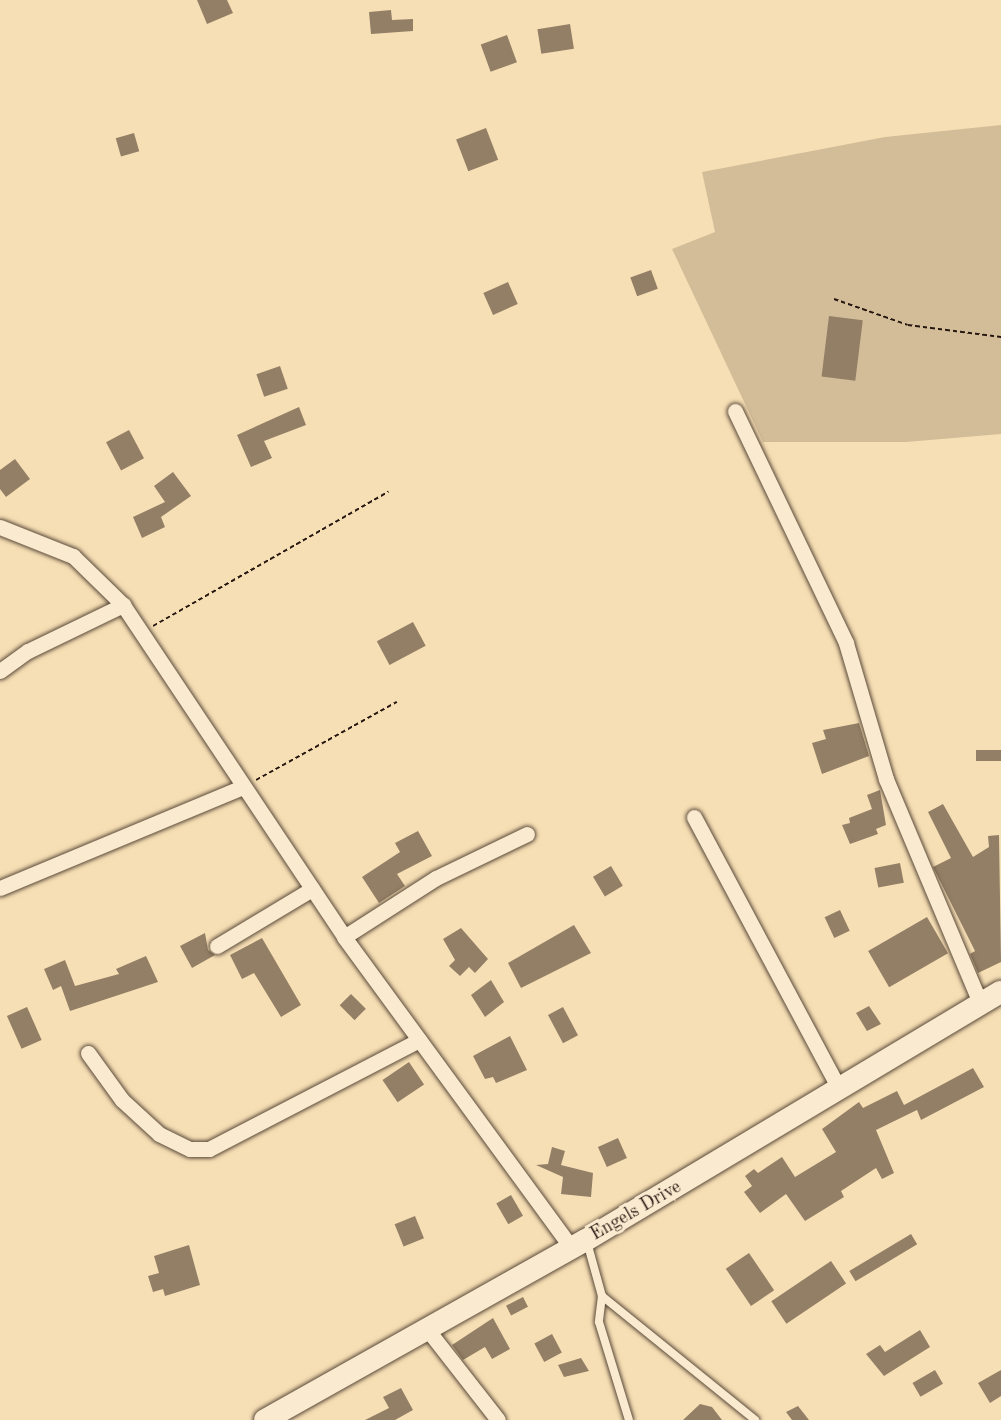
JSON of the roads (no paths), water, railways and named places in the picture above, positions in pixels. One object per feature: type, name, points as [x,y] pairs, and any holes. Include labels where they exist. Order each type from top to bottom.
[{"type":"street","points":[[735,411],[846,644],[886,779],[981,1005]]},
{"type":"street","points":[[0,528],[74,556],[123,605],[344,937],[419,1040],[579,1244]]},
{"type":"street","points":[[0,671],[28,651],[123,605]]},
{"type":"street","points":[[0,888],[243,787]]},
{"type":"street","points":[[694,817],[839,1089]]},
{"type":"street","points":[[344,937],[436,878],[527,834]]},
{"type":"street","points":[[217,946],[312,889]]},
{"type":"street","name":"Engels Drive","points":[[265,1420],[579,1244],[1001,992]]},
{"type":"street","points":[[88,1053],[122,1100],[159,1134],[190,1149],[209,1149],[419,1040]]},
{"type":"street","points":[[427,1329],[498,1420]]},
{"type":"lane","points":[[579,1244],[602,1296],[755,1420]]},
{"type":"lane","points":[[602,1296],[599,1322],[629,1420]]}]
